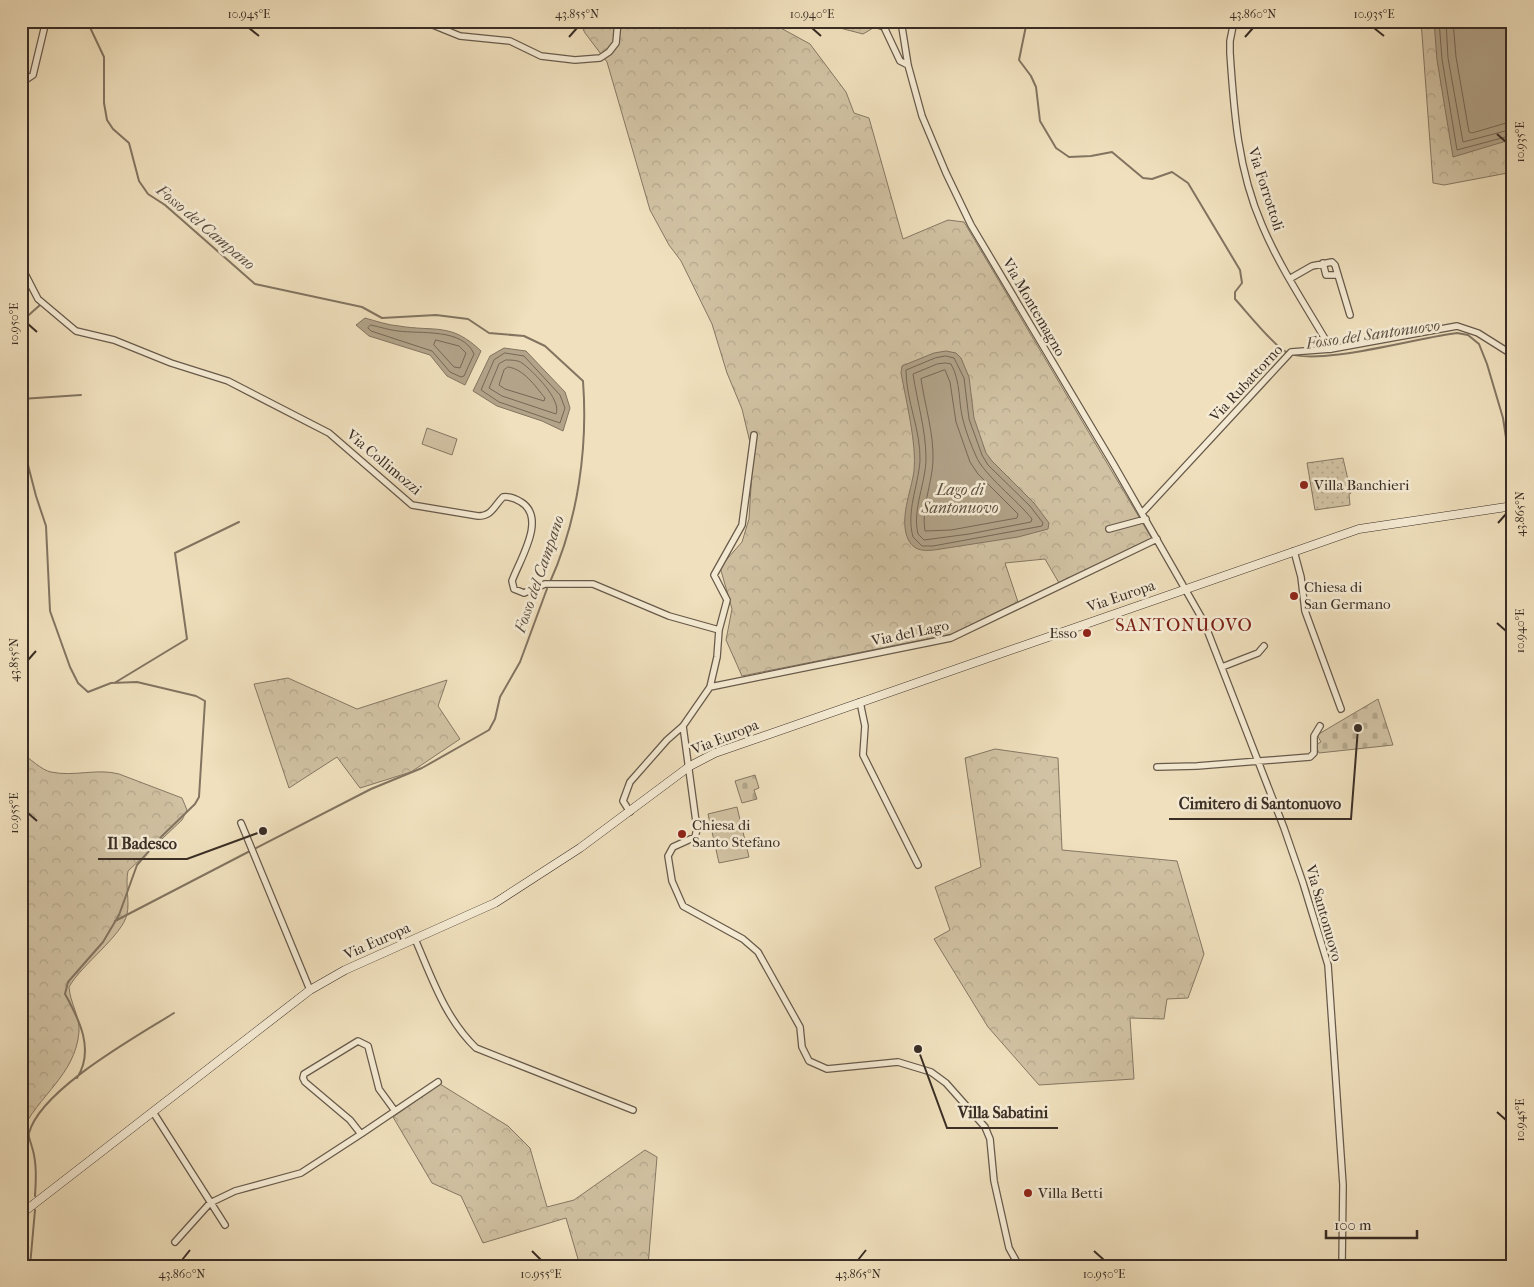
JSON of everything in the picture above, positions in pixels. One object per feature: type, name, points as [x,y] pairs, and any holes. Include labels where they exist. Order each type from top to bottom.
[{"type":"main road","name":"Via Europa","points":[[21,1214],[310,990],[345,970],[495,904],[580,848],[690,766],[715,753],[1186,588],[1374,525],[1512,506]]},
{"type":"street","points":[[21,83],[33,75],[46,21]]},
{"type":"street","points":[[423,21],[460,36],[510,41],[541,56],[575,60],[600,58],[609,52],[616,43],[618,21]]},
{"type":"street","points":[[867,21],[884,26],[900,61],[908,66]]},
{"type":"street","name":"Via Montemagno","points":[[902,21],[908,66],[922,116],[971,225],[1186,588]]},
{"type":"street","name":"Via Forrottoli","points":[[1234,21],[1230,40],[1236,134],[1262,225],[1331,349]]},
{"type":"street","points":[[1290,278],[1323,263],[1332,262],[1338,275],[1350,315]]},
{"type":"street","points":[[1323,263],[1326,275],[1338,275]]},
{"type":"street","name":"Via Collimozzi","points":[[21,266],[38,299],[76,331],[114,340],[172,364],[228,381],[323,429],[412,505],[420,508],[486,516],[492,512],[502,497],[514,498],[522,502],[530,508],[533,517],[532,527],[512,581],[514,588],[524,593],[545,584],[593,584],[669,616],[719,630]]},
{"type":"street","name":"Via Rubattorno","points":[[1142,513],[1291,352],[1331,349],[1456,326],[1478,333],[1513,355]]},
{"type":"street","points":[[630,812],[623,801],[630,782],[667,740],[683,726],[710,687],[717,657],[719,630],[727,600],[714,575],[742,525],[754,435]]},
{"type":"street","points":[[1109,529],[1146,519]]},
{"type":"street","name":"Via del Lago","points":[[710,687],[950,638],[1157,539]]},
{"type":"street","points":[[1294,551],[1305,611],[1341,709]]},
{"type":"street","name":"Via Santonuovo","points":[[1186,588],[1204,622],[1304,883],[1328,965],[1343,1185],[1342,1266]]},
{"type":"street","points":[[1222,667],[1258,653],[1264,646]]},
{"type":"street","points":[[860,702],[865,726],[863,755],[918,866]]},
{"type":"street","points":[[683,726],[690,766],[697,829],[696,837],[674,847],[668,856],[672,881],[683,906],[743,939],[758,952],[800,1027],[802,1047],[809,1061],[827,1070],[898,1062],[931,1072],[946,1083],[988,1132],[994,1181],[1009,1248],[1019,1266]]},
{"type":"street","points":[[1157,767],[1312,756],[1315,751],[1315,732],[1320,726]]},
{"type":"street","points":[[241,823],[310,990]]},
{"type":"street","points":[[415,939],[449,1015],[463,1035],[476,1048],[633,1110]]},
{"type":"street","points":[[361,1134],[350,1120],[305,1082],[304,1074],[353,1043],[358,1041],[366,1043],[378,1089],[395,1110]]},
{"type":"street","points":[[175,1242],[210,1203],[235,1191],[301,1173],[438,1082]]},
{"type":"street","points":[[153,1112],[225,1225]]},
{"type":"green space","points":[[579,21],[768,21],[810,44],[846,92],[854,113],[869,118],[903,239],[948,220],[964,222],[1152,539],[1059,583],[1045,559],[1005,563],[1018,602],[952,634],[742,676],[726,640],[732,609],[720,567],[742,542],[749,519],[753,455],[742,409],[727,373],[712,324],[681,261],[669,245],[650,210],[607,62],[585,33]]},
{"type":"green space","points":[[813,21],[885,21],[863,34]]},
{"type":"green space","points":[[1421,21],[1513,21],[1513,172],[1444,185],[1433,183]]},
{"type":"green space","points":[[427,428],[457,439],[452,455],[422,444]]},
{"type":"green space","points":[[1343,458],[1351,493],[1349,494],[1350,505],[1315,510],[1307,463]]},
{"type":"green space","points":[[288,678],[357,709],[447,680],[438,706],[460,739],[411,772],[360,788],[337,757],[289,788],[254,684]]},
{"type":"green space","points":[[1378,699],[1393,745],[1319,753],[1315,745],[1321,742],[1317,735]]},
{"type":"green space","points":[[995,749],[1058,758],[1062,850],[1177,861],[1204,954],[1188,998],[1167,999],[1164,1019],[1130,1018],[1134,1079],[1039,1085],[988,1027],[934,939],[950,930],[935,887],[981,867],[965,758]]},
{"type":"green space","points":[[21,753],[43,769],[51,772],[68,774],[111,772],[119,774],[182,798],[187,810],[182,820],[128,871],[128,909],[124,922],[110,941],[83,969],[69,987],[79,1026],[76,1047],[71,1061],[37,1107],[21,1133]]},
{"type":"green space","points":[[755,775],[759,788],[754,790],[757,799],[742,803],[735,781]]},
{"type":"green space","points":[[737,807],[749,857],[719,863],[708,814]]},
{"type":"green space","points":[[440,1084],[508,1126],[530,1148],[547,1207],[574,1200],[645,1150],[657,1157],[648,1266],[580,1266],[566,1218],[483,1243],[461,1196],[432,1183],[393,1117]]},
{"type":"water","points":[[1434,21],[1510,21],[1513,25],[1513,139],[1453,157],[1437,60]]},
{"type":"water","points":[[365,318],[412,328],[451,332],[461,336],[481,351],[465,385],[447,376],[430,355],[369,336],[356,325]]},
{"type":"water","points":[[504,348],[526,351],[565,392],[570,408],[563,431],[542,421],[497,406],[473,391],[490,356]]},
{"type":"water","name":"Lago di Santonuovo","points":[[946,351],[956,353],[961,358],[969,377],[974,418],[986,453],[1034,503],[1049,523],[1048,529],[1018,537],[930,550],[916,548],[910,543],[906,531],[905,514],[915,460],[901,373],[902,366],[934,353]]},
{"type":"waterway","name":"Fosso del Campano","points":[[87,21],[104,57],[104,103],[107,120],[113,129],[129,143],[139,181],[148,194],[165,205],[255,284],[362,307],[382,318],[436,315],[468,319],[489,333],[524,336],[545,346],[583,381],[584,432],[579,483],[568,534],[550,582]]},
{"type":"waterway","name":"Fosso del Santonuovo","points":[[1027,21],[1019,60],[1031,76],[1036,87],[1040,121],[1056,148],[1069,157],[1091,156],[1112,152],[1143,178],[1152,179],[1172,172],[1188,183],[1240,270],[1242,283],[1235,292],[1235,299],[1267,336],[1286,352],[1300,356],[1343,354],[1457,333],[1468,335],[1479,344],[1503,418],[1513,483]]},
{"type":"waterway","points":[[21,322],[40,305]]},
{"type":"waterway","points":[[21,399],[81,395]]},
{"type":"waterway","points":[[21,438],[46,526],[50,611],[70,667],[78,683],[88,692],[111,683],[137,682],[196,696],[205,701],[199,797],[195,804],[162,836],[137,865],[119,915],[103,942],[68,982],[65,994],[80,1024],[85,1046],[85,1057],[77,1078]]},
{"type":"waterway","points":[[116,682],[187,639],[175,553],[239,522]]},
{"type":"waterway","name":"Fosso del Campano","points":[[254,849],[371,789],[422,768],[489,730],[495,719],[500,697],[520,662],[548,586]]},
{"type":"waterway","name":"Fosso del Campano","points":[[115,921],[250,851]]},
{"type":"waterway","points":[[35,1196],[34,1153],[29,1133],[37,1116],[51,1099],[70,1082],[115,1050],[174,1013]]},
{"type":"waterway","points":[[30,1266],[35,1210]]},
{"type":"place","name":"Villa Banchieri","points":[[1304,485]]},
{"type":"place","name":"Chiesa di San Germano","points":[[1294,596]]},
{"type":"place","name":"Esso","points":[[1087,633]]},
{"type":"place","name":"Cimitero di Santonuovo","points":[[1358,728]]},
{"type":"place","name":"Il Badesco","points":[[263,831]]},
{"type":"place","name":"Chiesa di Santo Stefano","points":[[682,834]]},
{"type":"place","name":"Villa Sabatini","points":[[918,1049]]},
{"type":"place","name":"Villa Betti","points":[[1028,1193]]},
{"type":"district","name":"SANTONUOVO","points":[[1184,625]]}]
